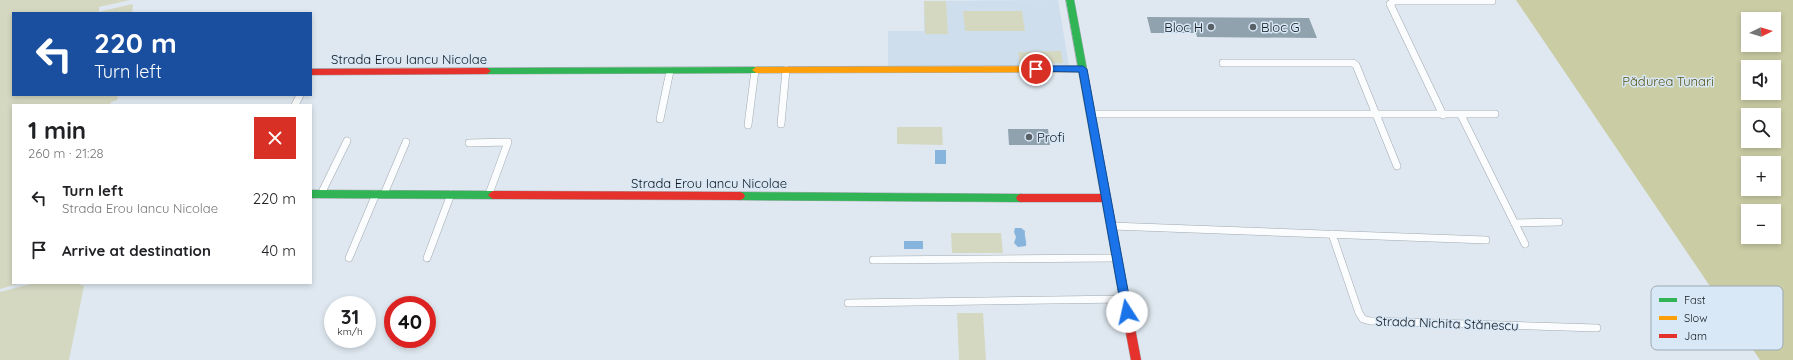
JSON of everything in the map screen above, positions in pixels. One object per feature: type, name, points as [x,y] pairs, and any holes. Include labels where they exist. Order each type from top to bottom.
[{"type":"street","points":[[1070,0],[1136,360]]},
{"type":"street","points":[[1443,115],[1390,4],[1394,1],[1492,1]]},
{"type":"street","points":[[1223,63],[1353,63],[1356,65],[1397,166]]},
{"type":"street","name":"Strada Erou Iancu Nicolae","points":[[312,73],[1083,69]]},
{"type":"street","points":[[748,125],[755,70]]},
{"type":"street","points":[[781,124],[786,70]]},
{"type":"street","points":[[660,118],[670,71]]},
{"type":"street","points":[[1091,114],[1495,114]]},
{"type":"street","points":[[1462,115],[1525,244]]},
{"type":"street","points":[[321,194],[347,141]]},
{"type":"street","points":[[349,258],[406,142]]},
{"type":"street","points":[[469,143],[508,142],[489,194]]},
{"type":"street","name":"Strada Erou Iancu Nicolae","points":[[312,194],[1106,198]]},
{"type":"street","points":[[427,258],[451,194]]},
{"type":"street","points":[[1515,222],[1560,222]]},
{"type":"street","points":[[1112,226],[1486,240]]},
{"type":"street","name":"Strada Nichita Stănescu","points":[[1332,234],[1359,313],[1363,319],[1378,322],[1597,328]]},
{"type":"street","points":[[873,260],[1117,258]]},
{"type":"street","points":[[848,303],[1125,299]]},
{"type":"shaded area","points":[[1058,0],[1069,66],[888,66],[888,31],[924,31],[924,1]]},
{"type":"green space","points":[[0,0],[130,0],[99,7],[99,12],[12,12],[12,96],[118,96],[117,100],[111,102],[110,104],[12,104],[12,284],[18,284],[0,289]]},
{"type":"green space","name":"Pădurea Tunari","points":[[1516,0],[1793,0],[1793,360],[1760,360],[1753,350],[1783,350],[1783,286],[1710,286]]},
{"type":"green space","points":[[924,1],[946,1],[948,34],[925,34]]},
{"type":"green space","points":[[132,4],[132,12],[99,12]]},
{"type":"green space","points":[[963,11],[1022,11],[1025,31],[965,31]]},
{"type":"green space","points":[[1061,51],[1063,63],[1020,64],[1018,52]]},
{"type":"green space","points":[[897,127],[942,127],[943,145],[897,144]]},
{"type":"green space","points":[[951,233],[1001,233],[1003,253],[952,253]]},
{"type":"green space","points":[[31,284],[79,284],[84,286],[69,360],[0,360],[0,292]]},
{"type":"green space","points":[[957,313],[983,313],[986,360],[959,360]]},
{"type":"water","points":[[935,150],[946,150],[946,164],[935,164]]},
{"type":"water","points":[[1015,228],[1021,228],[1025,231],[1026,246],[1018,247],[1014,243],[1016,237],[1014,232]]},
{"type":"water","points":[[904,241],[923,241],[923,249],[904,249]]},
{"type":"building","points":[[1147,17],[1309,18],[1317,38],[1197,37],[1196,33],[1151,33]]},
{"type":"building","name":"Profi","points":[[1008,129],[1048,129],[1050,145],[1009,145]]},
{"type":"traffic: fast","points":[[1070,0],[1126,307]]},
{"type":"traffic: fast","points":[[487,71],[756,70]]},
{"type":"traffic: fast","points":[[312,194],[493,195]]},
{"type":"traffic: fast","points":[[740,196],[1021,198]]},
{"type":"traffic: slow","points":[[756,70],[1083,69]]},
{"type":"traffic: jam","points":[[312,72],[487,71]]},
{"type":"traffic: jam","points":[[493,195],[740,196]]},
{"type":"traffic: jam","points":[[1021,198],[1106,198]]},
{"type":"traffic: jam","points":[[1126,307],[1136,360]]},
{"type":"place","name":"Bloc H","points":[[1211,27]]},
{"type":"place","name":"Bloc G","points":[[1253,27]]},
{"type":"place","name":"Profi","points":[[1029,137]]},
{"type":"route","points":[[1036,69],[1083,69],[1127,312]]}]
